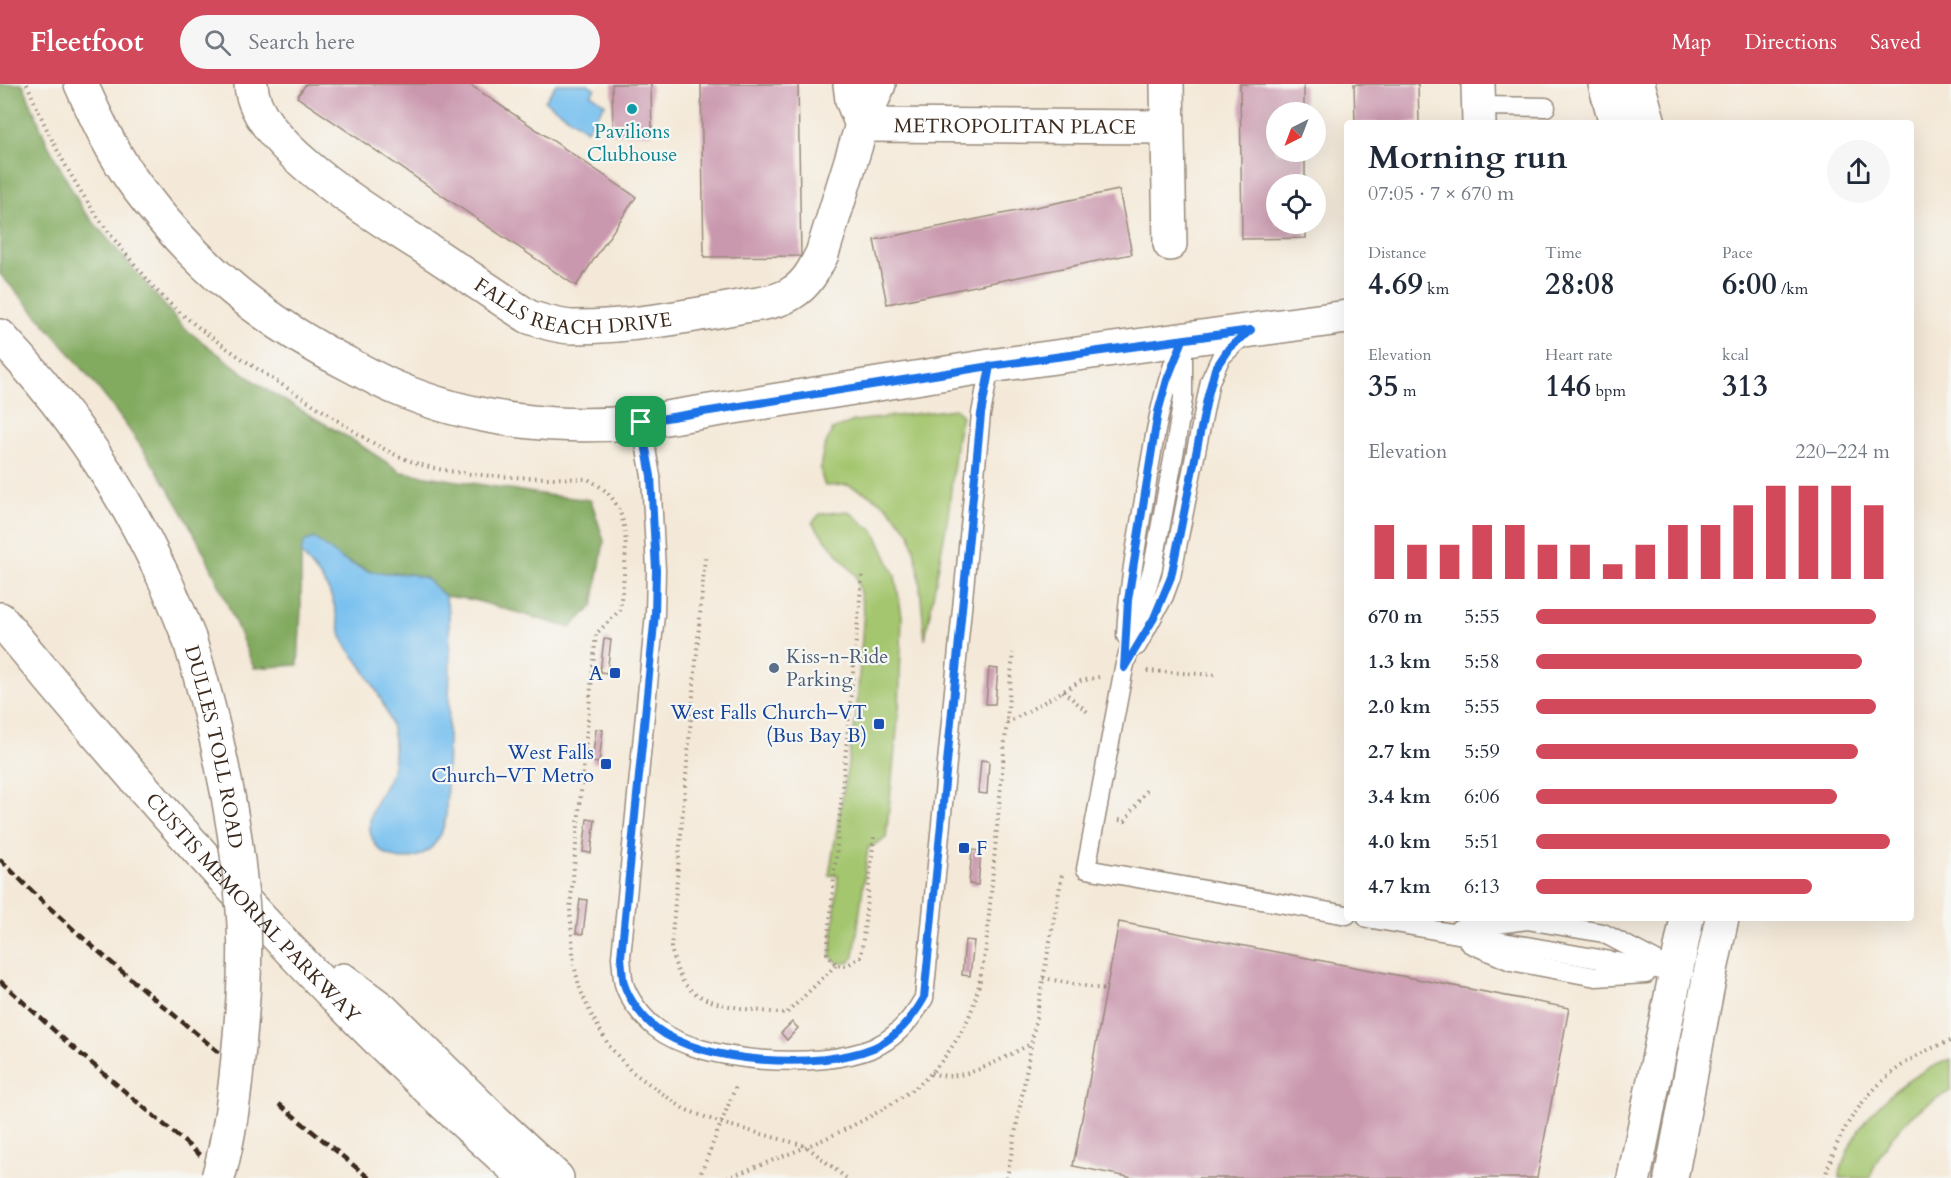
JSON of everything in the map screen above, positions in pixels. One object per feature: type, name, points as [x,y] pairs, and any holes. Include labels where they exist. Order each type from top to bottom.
[{"type":"main road","points":[[81,84],[103,133],[131,177],[180,240],[234,291],[259,311],[298,336],[397,388],[440,404],[493,416],[553,424],[605,425],[641,422],[990,366],[1344,317]]},
{"type":"main road","name":"FALLS REACH DRIVE","points":[[251,84],[258,109],[272,130],[293,153],[345,195],[529,317],[549,324],[573,327],[680,318],[773,301],[790,295],[804,285],[822,254],[862,125],[879,84]]},
{"type":"main road","points":[[850,84],[852,100],[862,125]]},
{"type":"main road","points":[[1167,84],[1170,244]]},
{"type":"main road","points":[[1605,84],[1615,120]]},
{"type":"main road","points":[[1638,84],[1648,120]]},
{"type":"main road","name":"METROPOLITAN PLACE","points":[[862,125],[1167,127]]},
{"type":"main road","name":"DULLES TOLL ROAD","points":[[0,336],[57,403],[120,495],[161,571],[189,638],[205,690],[228,794],[244,913],[241,1023],[236,1080],[218,1178]]},
{"type":"main road","name":"CUSTIS MEMORIAL PARKWAY","points":[[0,619],[135,780],[256,913],[460,1120],[526,1178]]},
{"type":"main road","points":[[256,913],[383,1010],[462,1089],[557,1178]]},
{"type":"main road","points":[[1634,1178],[1686,921]]},
{"type":"main road","points":[[1671,1178],[1721,921]]},
{"type":"lane","points":[[1479,104],[1546,107]]},
{"type":"lane","points":[[1124,668],[1154,618],[1171,577],[1215,369],[1229,348],[1251,330]]},
{"type":"lane","points":[[1183,340],[1167,380],[1158,412],[1128,600],[1124,668],[1086,869],[1344,914]]},
{"type":"lane","points":[[641,422],[651,476],[656,570],[655,614],[621,957],[625,985],[637,1009],[656,1028],[674,1039],[709,1052],[755,1060],[804,1061],[835,1057],[873,1048],[900,1030],[914,1015],[924,998],[981,414],[990,366]]},
{"type":"lane","points":[[1385,921],[1709,980]]},
{"type":"lane","points":[[1443,931],[1519,921]]},
{"type":"lane","points":[[1533,921],[1603,933],[1675,972]]},
{"type":"path","points":[[398,457],[429,467],[462,472],[501,476],[587,479],[599,485],[619,508],[625,523],[626,546],[620,610],[596,634],[570,909],[574,965],[580,989],[609,1046],[630,1071],[684,1109],[806,1146],[846,1178]]},
{"type":"path","points":[[705,558],[671,948],[674,962],[684,983],[702,998],[723,1005],[786,1014],[836,965]]},
{"type":"path","points":[[862,576],[827,953],[836,965],[846,966],[861,957],[874,837]]},
{"type":"path","points":[[727,1178],[869,1117],[916,1087],[931,1073],[964,1027],[980,984],[986,948],[1013,654]]},
{"type":"path","points":[[1007,723],[1081,681],[1098,678],[1124,668],[1217,675]]},
{"type":"path","points":[[1063,691],[1092,715]]},
{"type":"path","points":[[1043,978],[1106,990]]},
{"type":"path","points":[[1825,1178],[1839,1137],[1854,1112],[1870,1093],[1890,1074],[1916,1057],[1933,1047],[1951,1041]]},
{"type":"path","points":[[931,1073],[944,1077],[970,1073],[1032,1044]]},
{"type":"path","points":[[699,1178],[736,1086]]},
{"type":"green space","points":[[0,84],[23,84],[47,143],[83,210],[184,328],[265,389],[354,441],[401,472],[591,500],[604,541],[593,606],[570,628],[474,600],[445,596],[436,587],[410,574],[372,572],[342,559],[301,553],[298,665],[254,668],[199,543],[149,459],[103,394],[0,274]]},
{"type":"green space","points":[[955,409],[962,416],[957,437],[948,516],[925,639],[918,566],[910,533],[886,505],[868,494],[848,485],[825,486],[821,465],[832,430],[854,421]]},
{"type":"green space","points":[[848,511],[875,532],[895,576],[902,616],[899,710],[886,838],[868,848],[854,957],[848,963],[838,963],[831,957],[838,876],[829,875],[856,717],[864,610],[856,576],[812,523],[820,514]]},
{"type":"green space","points":[[1951,1059],[1951,1091],[1924,1106],[1901,1126],[1883,1150],[1870,1178],[1839,1178],[1854,1138],[1880,1105],[1895,1090],[1913,1078]]},
{"type":"water","points":[[556,84],[588,84],[595,89],[591,94],[605,104],[587,130],[545,101]]},
{"type":"water","points":[[314,538],[342,559],[360,568],[372,572],[410,574],[425,578],[445,596],[449,612],[450,662],[446,817],[438,839],[429,850],[420,855],[400,859],[391,857],[376,845],[371,835],[370,818],[392,771],[394,741],[392,729],[378,693],[344,642],[329,592],[301,553],[304,542]]},
{"type":"building","points":[[306,84],[469,84],[636,197],[576,286],[297,97]]},
{"type":"building","name":"Pavilions Clubhouse","points":[[612,84],[651,84],[652,134],[613,134]]},
{"type":"building","points":[[701,84],[798,84],[801,256],[704,257]]},
{"type":"building","points":[[1240,84],[1304,84],[1304,102],[1266,102],[1266,162],[1305,162],[1305,174],[1266,174],[1266,234],[1306,234],[1306,238],[1242,239]]},
{"type":"building","points":[[1354,84],[1418,84],[1419,120],[1355,120]]},
{"type":"building","points":[[1119,190],[1132,254],[887,304],[874,240]]},
{"type":"building","points":[[604,639],[611,640],[607,673],[600,672]]},
{"type":"building","points":[[989,668],[998,669],[995,704],[986,704]]},
{"type":"building","points":[[596,729],[603,730],[599,763],[592,762]]},
{"type":"building","points":[[981,760],[989,761],[987,794],[978,793]]},
{"type":"building","points":[[587,819],[595,820],[591,853],[583,852]]},
{"type":"building","points":[[972,850],[981,851],[978,885],[969,884]]},
{"type":"building","points":[[580,899],[587,900],[583,934],[576,933]]},
{"type":"building","points":[[1119,922],[1569,1008],[1537,1178],[1133,1178],[1073,1166]]},
{"type":"building","points":[[965,940],[974,941],[970,976],[962,975]]},
{"type":"building","points":[[792,1022],[798,1028],[787,1040],[781,1033]]},
{"type":"railway","points":[[0,859],[83,938],[228,1060]]},
{"type":"railway","points":[[0,981],[69,1044],[201,1156]]},
{"type":"railway","points":[[279,1104],[369,1178]]},
{"type":"place","name":"Pavilions Clubhouse","points":[[632,109]]},
{"type":"place","name":"Kiss-n-Ride Parking","points":[[774,668]]},
{"type":"place","name":"A","points":[[615,673]]},
{"type":"place","name":"West Falls Church–VT (Bus Bay B)","points":[[879,724]]},
{"type":"place","name":"West Falls Church–VT Metro","points":[[606,764]]},
{"type":"place","name":"F","points":[[964,848]]},
{"type":"route","points":[[641,422],[651,476],[656,570],[655,614],[621,957],[625,985],[637,1009],[656,1028],[674,1039],[709,1052],[755,1060],[804,1061],[835,1057],[873,1048],[900,1030],[914,1015],[924,998],[981,414],[990,366],[1251,330],[1221,357],[1210,381],[1171,577],[1154,618],[1124,668],[1128,600],[1158,412],[1167,380],[1183,340],[990,366],[641,422]]}]
